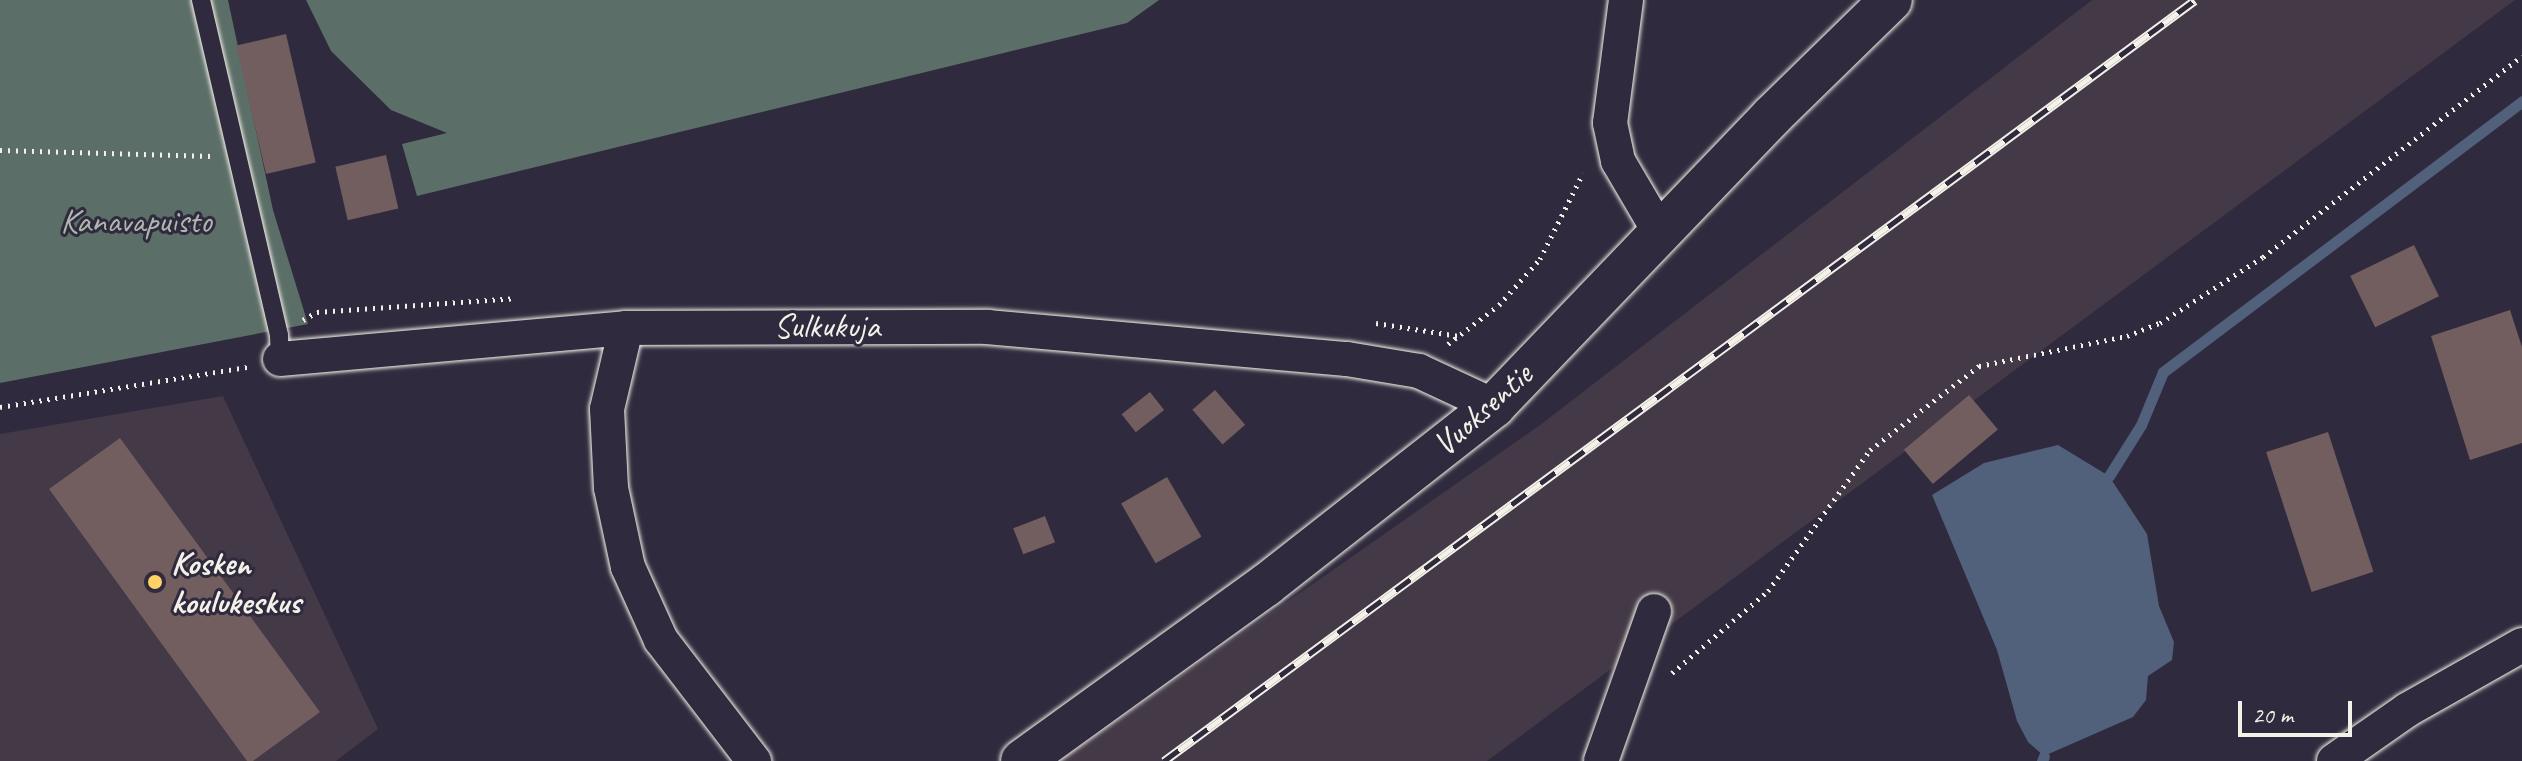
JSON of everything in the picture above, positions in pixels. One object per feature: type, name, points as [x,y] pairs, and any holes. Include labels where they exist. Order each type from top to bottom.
[{"type":"street","points":[[1626,0],[1610,123],[1618,161],[1659,231]]},
{"type":"street","name":"Vuoksentie","points":[[1022,761],[1266,585],[1494,406],[1659,231],[1891,0]]},
{"type":"street","name":"Sulkukuja","points":[[280,359],[626,328],[987,327],[1241,346],[1419,371],[1494,406]]},
{"type":"street","points":[[626,328],[607,409],[611,488],[628,567],[661,640],[754,761]]},
{"type":"street","points":[[1601,761],[1622,710],[1654,611]]},
{"type":"street","points":[[2334,761],[2407,710],[2522,645]]},
{"type":"lane","points":[[201,0],[279,335],[280,359]]},
{"type":"path","points":[[1622,710],[1747,612],[1804,548],[1870,450],[1979,366],[2127,336],[2160,323],[2263,257],[2522,56]]},
{"type":"path","points":[[1419,371],[1499,305],[1540,259],[1610,123]]},
{"type":"path","points":[[0,150],[236,156]]},
{"type":"path","points":[[0,407],[280,359]]},
{"type":"shaded area","points":[[2092,0],[2515,0],[1487,761],[1060,761],[1540,425]]},
{"type":"shaded area","name":"Kosken koulukeskus","points":[[223,396],[378,729],[336,761],[0,761],[0,434]]},
{"type":"green space","name":"Kanavapuisto","points":[[0,0],[228,0],[273,210],[308,324],[0,383]]},
{"type":"green space","points":[[306,0],[1159,0],[1127,23],[417,196],[402,144],[447,133],[391,110],[331,51]]},
{"type":"water","points":[[2058,445],[2109,476],[2147,534],[2159,606],[2174,642],[2172,660],[2148,676],[2146,700],[2133,717],[2044,756],[2028,742],[2017,721],[1997,650],[1932,495],[1984,463]]},
{"type":"building","points":[[286,34],[316,163],[266,174],[236,45]]},
{"type":"building","points":[[386,155],[398,209],[348,220],[335,167]]},
{"type":"building","points":[[2414,245],[2439,296],[2375,327],[2350,276]]},
{"type":"building","points":[[2510,310],[2522,347],[2522,443],[2470,460],[2431,336]]},
{"type":"building","points":[[1215,390],[1245,425],[1223,444],[1192,410]]},
{"type":"building","points":[[1150,392],[1164,410],[1136,432],[1122,414]]},
{"type":"building","points":[[1969,395],[1998,429],[1933,484],[1904,450]]},
{"type":"building","points":[[2328,432],[2373,572],[2312,592],[2266,452]]},
{"type":"building","points":[[120,438],[320,712],[253,761],[247,761],[49,489]]},
{"type":"building","points":[[1167,477],[1202,537],[1156,563],[1121,504]]},
{"type":"building","points":[[1045,516],[1055,542],[1023,554],[1013,528]]},
{"type":"waterway","points":[[2109,476],[2141,425],[2163,372],[2522,101]]},
{"type":"waterway","points":[[2042,761],[2044,756]]},
{"type":"railway","points":[[1164,761],[2195,0]]},
{"type":"place","name":"Kosken koulukeskus","points":[[155,582]]}]
